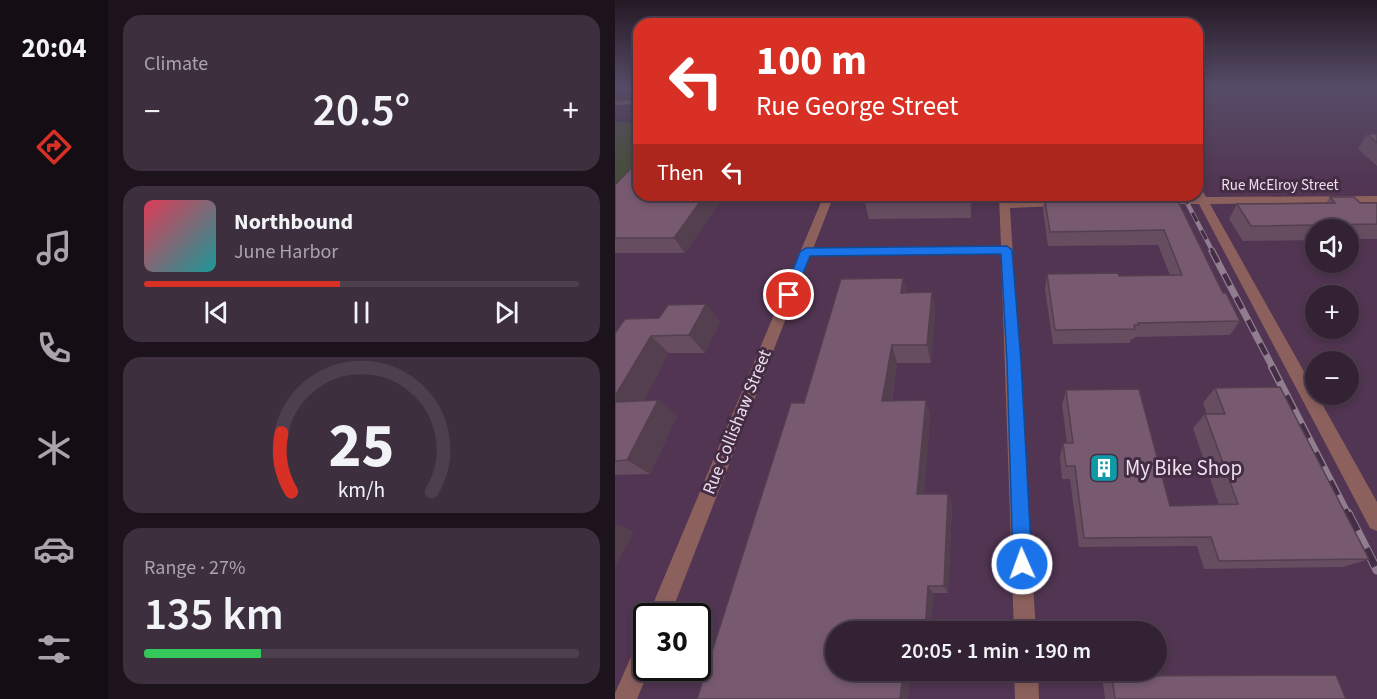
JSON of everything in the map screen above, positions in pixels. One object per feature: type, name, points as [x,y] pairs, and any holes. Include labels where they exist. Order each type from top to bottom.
[{"type":"street","name":"Rue McElroy Street","points":[[1203,195],[1377,199]]},
{"type":"street","name":"Rue Collishaw Street","points":[[664,603],[827,201]]},
{"type":"street","points":[[1004,201],[1014,362],[1025,621]]},
{"type":"street","points":[[1027,201],[1072,203]]},
{"type":"street","name":"Rue McElroy Street","points":[[1140,202],[1149,201]]},
{"type":"street","points":[[1203,201],[1377,521]]},
{"type":"street","points":[[806,252],[1007,250]]},
{"type":"street","points":[[625,699],[633,680]]},
{"type":"street","points":[[1026,681],[1027,699]]},
{"type":"shaded area","points":[[1203,120],[1377,120],[1377,699],[615,699],[615,208],[633,198],[633,201],[1203,201]]},
{"type":"green space","points":[[615,122],[633,122],[633,173],[615,191]]},
{"type":"building","points":[[1367,134],[1377,134],[1377,143]]},
{"type":"building","points":[[633,167],[633,201],[701,201],[674,238],[615,238],[615,185]]},
{"type":"building","points":[[1330,197],[1354,197],[1360,203],[1377,203],[1377,224],[1359,224],[1359,219],[1305,219],[1305,225],[1251,226],[1237,204],[1335,203]]},
{"type":"building","points":[[1045,201],[1178,201],[1223,293],[1226,293],[1240,321],[1138,323],[1139,325],[1134,325],[1135,329],[1055,330],[1047,274],[1182,275],[1164,230],[1050,232]]},
{"type":"building","points":[[903,278],[901,293],[932,292],[927,345],[892,345],[882,401],[926,400],[917,494],[948,494],[944,586],[928,586],[926,621],[825,621],[825,681],[902,681],[900,699],[697,699],[703,681],[711,681],[711,655],[791,403],[804,403],[841,279]]},
{"type":"building","points":[[706,304],[689,335],[651,336],[615,396],[615,333],[625,319],[659,318],[668,305]]},
{"type":"building","points":[[1280,387],[1369,559],[1219,561],[1211,537],[1084,538],[1075,466],[1066,466],[1063,443],[1073,443],[1066,390],[1139,389],[1170,506],[1238,504],[1205,414],[1225,414],[1215,388]]},
{"type":"building","points":[[658,400],[627,460],[615,461],[615,402]]},
{"type":"building","points":[[1336,675],[1346,699],[1115,699],[1113,681],[1167,681],[1167,676]]},
{"type":"railway","points":[[1186,201],[1213,252]]},
{"type":"railway","points":[[1212,251],[1273,368]]},
{"type":"railway","points":[[1272,367],[1348,515]]},
{"type":"railway","points":[[1348,513],[1377,570]]},
{"type":"place","name":"My Bike Shop","points":[[1104,468]]},
{"type":"route","points":[[789,295],[806,252],[1007,250],[1022,564]]}]
